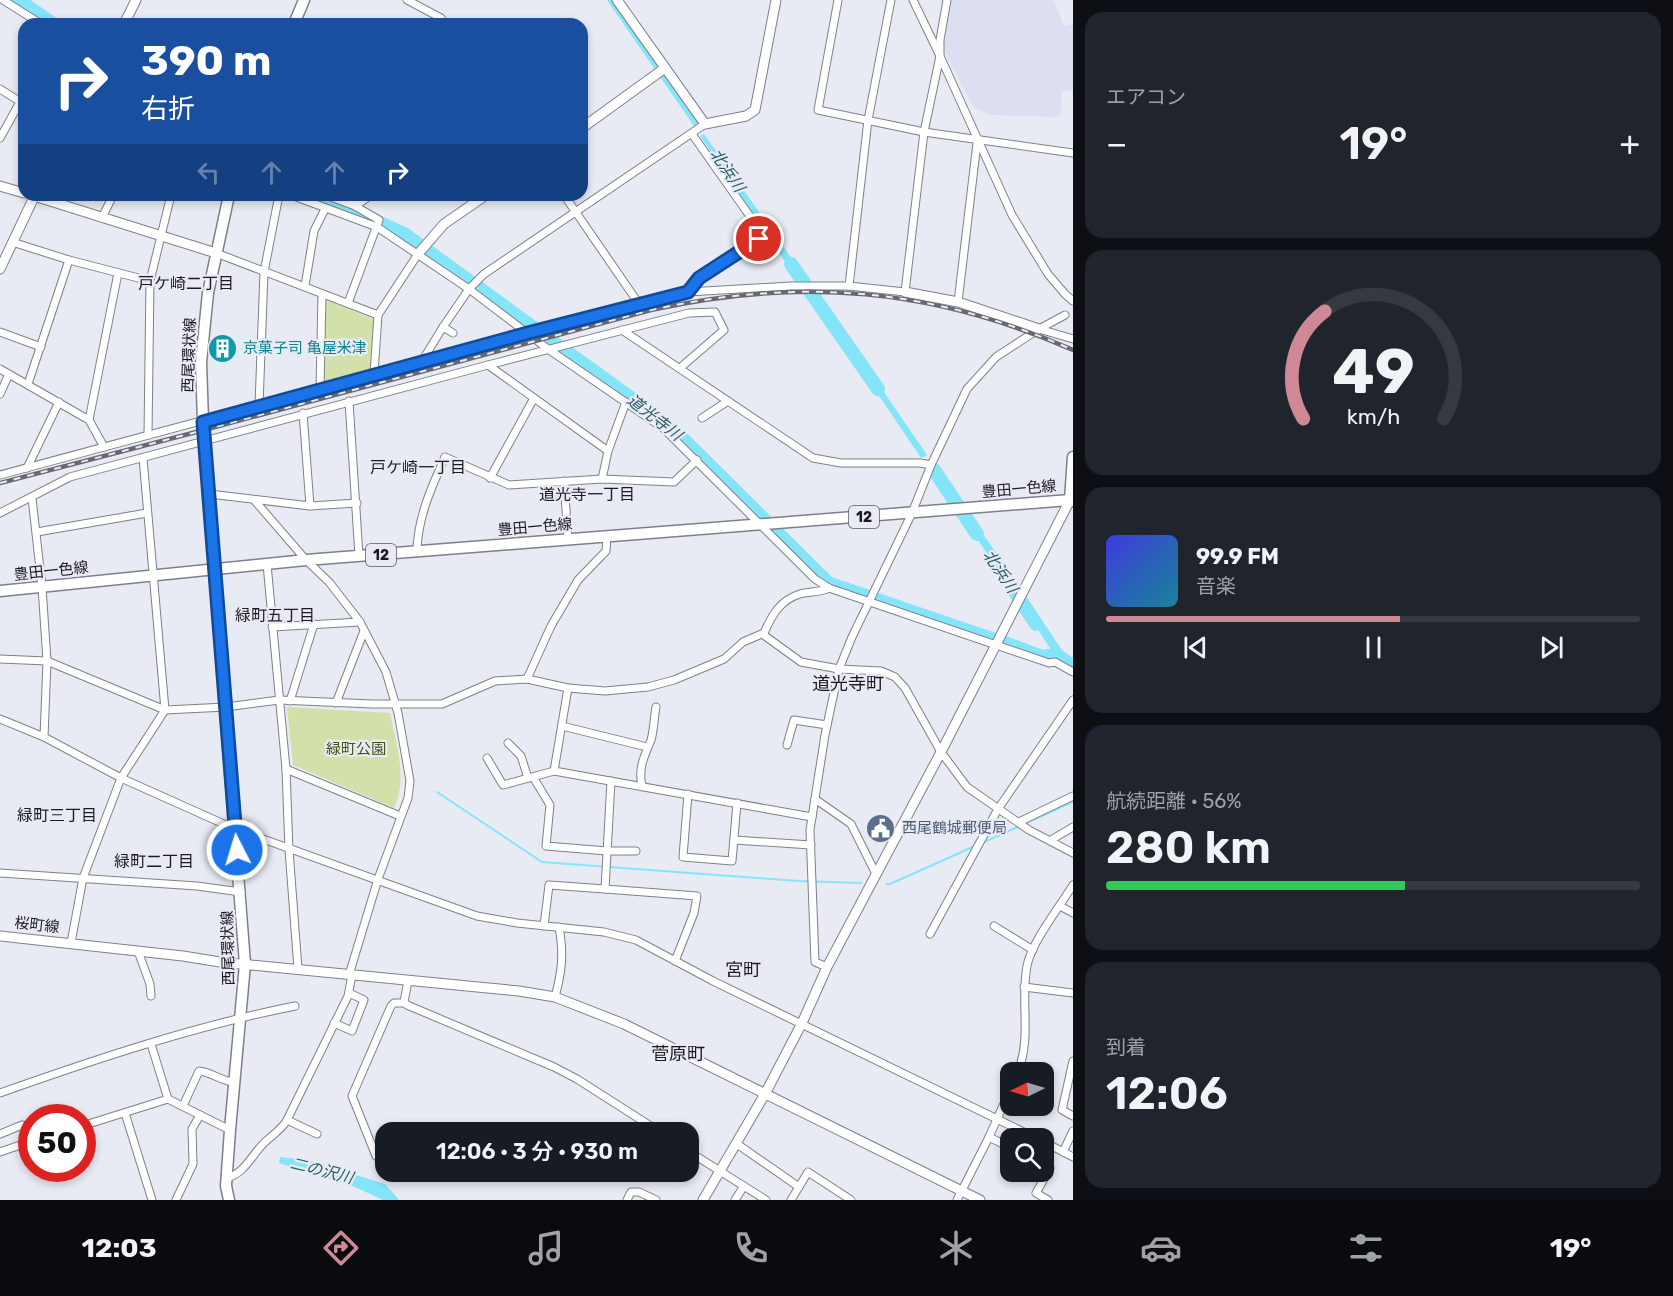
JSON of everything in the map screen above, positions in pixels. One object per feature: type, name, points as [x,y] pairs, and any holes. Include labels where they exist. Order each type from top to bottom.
[{"type":"main road","points":[[299,18],[304,0]]},
{"type":"main road","name":"西尾環状線","points":[[228,201],[208,293],[201,362],[203,422],[245,964],[226,1178],[229,1200]]},
{"type":"main road","points":[[1071,501],[1073,457]]},
{"type":"main road","name":"豊田一色線","points":[[0,591],[306,560],[1071,501]]},
{"type":"street","points":[[0,4],[3,0],[32,18]]},
{"type":"street","points":[[127,18],[136,0]]},
{"type":"street","points":[[406,0],[441,18]]},
{"type":"street","points":[[617,0],[761,232],[759,239],[699,278],[688,292]]},
{"type":"street","points":[[422,361],[470,289],[484,274],[699,129],[746,116],[755,110],[776,0]]},
{"type":"street","points":[[838,0],[818,110],[924,132],[1073,153]]},
{"type":"street","points":[[849,286],[868,120],[891,0]]},
{"type":"street","points":[[912,0],[1012,215],[1036,256],[1062,291],[1073,301]]},
{"type":"street","points":[[905,292],[924,132],[940,56],[940,40],[947,0]]},
{"type":"street","points":[[588,124],[661,71]]},
{"type":"street","points":[[0,89],[18,100]]},
{"type":"street","points":[[1,136],[18,109]]},
{"type":"street","points":[[958,302],[977,140]]},
{"type":"street","points":[[0,186],[18,191]]},
{"type":"street","points":[[0,269],[30,201]]},
{"type":"street","points":[[51,201],[216,253],[378,315]]},
{"type":"street","points":[[102,218],[110,201]]},
{"type":"street","points":[[148,435],[150,281],[170,201]]},
{"type":"street","points":[[260,405],[264,272],[278,201]]},
{"type":"street","points":[[306,201],[378,224]]},
{"type":"street","points":[[342,201],[355,206],[663,428],[815,579],[828,588],[1049,663],[1055,662],[1073,672]]},
{"type":"street","points":[[355,201],[355,206]]},
{"type":"street","points":[[355,206],[362,201]]},
{"type":"street","points":[[374,375],[378,315],[429,241],[444,224],[477,201]]},
{"type":"street","points":[[568,201],[639,304]]},
{"type":"street","points":[[305,286],[314,231],[326,209]]},
{"type":"street","points":[[348,303],[378,224]]},
{"type":"street","points":[[12,243],[150,281]]},
{"type":"street","points":[[28,384],[69,260]]},
{"type":"street","points":[[89,420],[118,273]]},
{"type":"street","points":[[0,475],[203,422],[528,332],[688,292],[796,286],[849,286],[905,292],[958,302],[1073,339]]},
{"type":"street","points":[[320,390],[322,294]]},
{"type":"street","points":[[0,513],[70,477],[549,348],[689,313],[715,312],[724,330],[680,368]]},
{"type":"street","points":[[827,968],[815,962],[812,817],[839,669],[967,389],[996,357],[1065,315]]},
{"type":"street","points":[[443,327],[453,333]]},
{"type":"street","points":[[622,330],[813,458],[841,463],[920,462],[931,465]]},
{"type":"street","points":[[0,332],[40,347]]},
{"type":"street","points":[[488,365],[608,451]]},
{"type":"street","points":[[0,369],[89,420],[104,447]]},
{"type":"street","points":[[0,394],[9,374]]},
{"type":"street","points":[[490,478],[534,398]]},
{"type":"street","points":[[349,401],[359,556]]},
{"type":"street","points":[[702,418],[728,401]]},
{"type":"street","points":[[27,468],[59,402]]},
{"type":"street","points":[[602,479],[608,451],[626,402]]},
{"type":"street","points":[[303,413],[310,507]]},
{"type":"street","points":[[417,552],[417,542],[429,494],[445,457],[509,485],[602,479],[674,482],[697,460]]},
{"type":"street","points":[[71,943],[83,878],[122,778],[165,710],[143,459]]},
{"type":"street","points":[[564,481],[568,539]]},
{"type":"street","points":[[209,494],[310,507],[357,503]]},
{"type":"street","points":[[32,498],[37,532],[47,661],[44,737]]},
{"type":"street","points":[[226,1178],[235,1176],[287,1120],[349,993],[351,975],[378,879],[408,798],[410,781],[396,704],[386,672],[360,622],[329,582],[306,560],[255,501]]},
{"type":"street","points":[[703,1200],[765,1094],[802,1023],[827,968],[1071,501]]},
{"type":"street","points":[[37,532],[147,513]]},
{"type":"street","points":[[527,679],[551,626],[578,580],[606,551],[607,536]]},
{"type":"street","points":[[267,564],[286,769],[289,850],[298,969]]},
{"type":"street","points":[[0,659],[47,661],[165,710],[226,707],[279,700],[442,704],[495,681],[527,679],[568,688],[605,691],[648,687],[674,680],[724,659],[743,642],[764,633],[771,616],[782,603],[801,594],[819,592],[828,588]]},
{"type":"street","points":[[272,627],[360,622]]},
{"type":"street","points":[[290,701],[314,624]]},
{"type":"street","points":[[336,703],[364,631]]},
{"type":"street","points":[[764,633],[801,662],[839,669],[881,671],[895,677],[905,688],[941,752],[967,787],[1029,830],[1073,854]]},
{"type":"street","points":[[554,771],[568,688]]},
{"type":"street","points":[[930,934],[998,809],[1073,700]]},
{"type":"street","points":[[642,786],[641,764],[651,738],[656,707]]},
{"type":"street","points":[[0,719],[44,737],[122,778],[235,829],[477,916],[517,923],[604,932],[636,940],[713,981],[1015,1128]]},
{"type":"street","points":[[787,745],[794,720],[827,725]]},
{"type":"street","points":[[562,726],[647,747]]},
{"type":"street","points":[[508,743],[521,756],[530,777],[550,806],[546,846],[636,851]]},
{"type":"street","points":[[487,758],[503,785],[554,771],[812,817]]},
{"type":"street","points":[[286,769],[400,816]]},
{"type":"street","points":[[605,889],[611,781]]},
{"type":"street","points":[[688,794],[683,857],[732,861],[737,803]]},
{"type":"street","points":[[1019,822],[1073,796]]},
{"type":"street","points":[[815,799],[851,824],[876,874]]},
{"type":"street","points":[[1051,840],[1073,827]]},
{"type":"street","points":[[734,840],[811,845]]},
{"type":"street","points":[[0,873],[241,891]]},
{"type":"street","points":[[544,926],[549,885],[697,896],[694,913],[675,961]]},
{"type":"street","points":[[1021,1062],[1026,1042],[1024,987],[1027,966],[1033,950],[1073,885]]},
{"type":"street","points":[[1060,906],[1073,913]]},
{"type":"street","points":[[994,926],[1033,950]]},
{"type":"street","points":[[555,997],[562,966],[563,947],[559,927]]},
{"type":"street","name":"桜町線","points":[[0,936],[245,964],[519,991],[555,997],[624,1024],[959,1195],[980,1200]]},
{"type":"street","points":[[138,951],[150,984],[151,996]]},
{"type":"street","points":[[405,1003],[408,981]]},
{"type":"street","points":[[1024,987],[1073,993]]},
{"type":"street","points":[[334,1023],[352,1031],[364,1000],[349,993]]},
{"type":"street","points":[[375,1154],[352,1096],[394,1003],[405,1003],[554,1067],[644,1122]]},
{"type":"street","points":[[0,1093],[241,1017],[295,1006]]},
{"type":"street","points":[[151,1044],[168,1099]]},
{"type":"street","points":[[1073,1061],[1062,1110],[1073,1116]]},
{"type":"street","points":[[183,1106],[199,1071],[204,1071],[225,1082],[236,1082]]},
{"type":"street","points":[[96,1122],[168,1099],[230,1130]]},
{"type":"street","points":[[959,1195],[1000,1112]]},
{"type":"street","points":[[125,1113],[152,1200]]},
{"type":"street","points":[[176,1200],[193,1164],[192,1129],[200,1114]]},
{"type":"street","points":[[287,1120],[317,1134]]},
{"type":"street","points":[[0,1134],[18,1127]]},
{"type":"street","points":[[1063,1152],[1073,1131]]},
{"type":"street","points":[[989,1137],[1000,1142]]},
{"type":"street","points":[[737,1144],[799,1187]]},
{"type":"street","points":[[0,1152],[18,1146]]},
{"type":"street","points":[[1054,1147],[1073,1157]]},
{"type":"street","points":[[699,1158],[766,1200]]},
{"type":"street","points":[[791,1200],[808,1172],[851,1200]]},
{"type":"street","points":[[1042,1182],[1036,1193],[1048,1200]]},
{"type":"street","points":[[735,1200],[744,1186]]},
{"type":"street","points":[[627,1200],[631,1192],[639,1192],[656,1200]]},
{"type":"shaded area","points":[[948,0],[1054,0],[1064,26],[1073,24],[1073,90],[1062,91],[1060,117],[991,115],[973,107],[944,50]]},
{"type":"green space","points":[[326,300],[374,319],[370,370],[324,384]]},
{"type":"green space","name":"緑町公園","points":[[287,707],[390,713],[400,761],[400,785],[394,808],[293,765]]},
{"type":"water","name":"北浜川","points":[[607,0],[613,0],[698,123],[694,126]]},
{"type":"water","name":"北浜川","points":[[704,134],[807,280],[796,278],[700,136]]},
{"type":"water","points":[[839,326],[861,360],[854,361],[832,328]]},
{"type":"water","points":[[865,375],[873,376],[927,455],[921,458]]},
{"type":"water","name":"北浜川","points":[[964,519],[972,519],[1018,583],[1012,591]]},
{"type":"water","name":"北浜川","points":[[1031,604],[1062,650],[1073,658],[1073,669],[1057,659],[1026,611]]},
{"type":"water","name":"二の沢川","points":[[280,1157],[307,1160],[385,1184],[399,1200],[383,1200],[355,1187],[279,1163]]},
{"type":"waterway","name":"道光寺川","points":[[18,0],[44,18]]},
{"type":"waterway","name":"道光寺川","points":[[326,201],[404,234],[643,407],[683,439],[828,583],[992,639]]},
{"type":"waterway","name":"北浜川","points":[[791,264],[878,389]]},
{"type":"waterway","name":"北浜川","points":[[934,470],[977,534]]},
{"type":"waterway","name":"北浜川","points":[[1004,575],[1036,624]]},
{"type":"waterway","name":"道光寺川","points":[[1005,643],[1042,657],[1057,655]]},
{"type":"waterway","points":[[437,792],[542,862],[799,881],[861,883]]},
{"type":"waterway","points":[[982,843],[1073,802]]},
{"type":"waterway","points":[[887,884],[975,846]]},
{"type":"railway","points":[[0,483],[651,310],[706,300],[760,294],[813,292],[865,294],[917,301],[969,313],[1021,329],[1073,350]]},
{"type":"place","name":"京菓子司 亀屋米津","points":[[222,348]]},
{"type":"place","name":"西尾鶴城郵便局","points":[[881,828]]},
{"type":"district","name":"戸ケ崎二丁目","points":[[186,283]]},
{"type":"district","name":"戸ケ崎一丁目","points":[[418,467]]},
{"type":"district","name":"道光寺一丁目","points":[[587,494]]},
{"type":"district","name":"緑町五丁目","points":[[275,615]]},
{"type":"district","name":"道光寺町","points":[[848,684]]},
{"type":"district","name":"緑町三丁目","points":[[57,815]]},
{"type":"district","name":"緑町二丁目","points":[[154,861]]},
{"type":"district","name":"宮町","points":[[743,970]]},
{"type":"district","name":"菅原町","points":[[678,1054]]},
{"type":"route","points":[[237,850],[203,422],[528,333],[688,292],[699,278],[759,239]]}]
